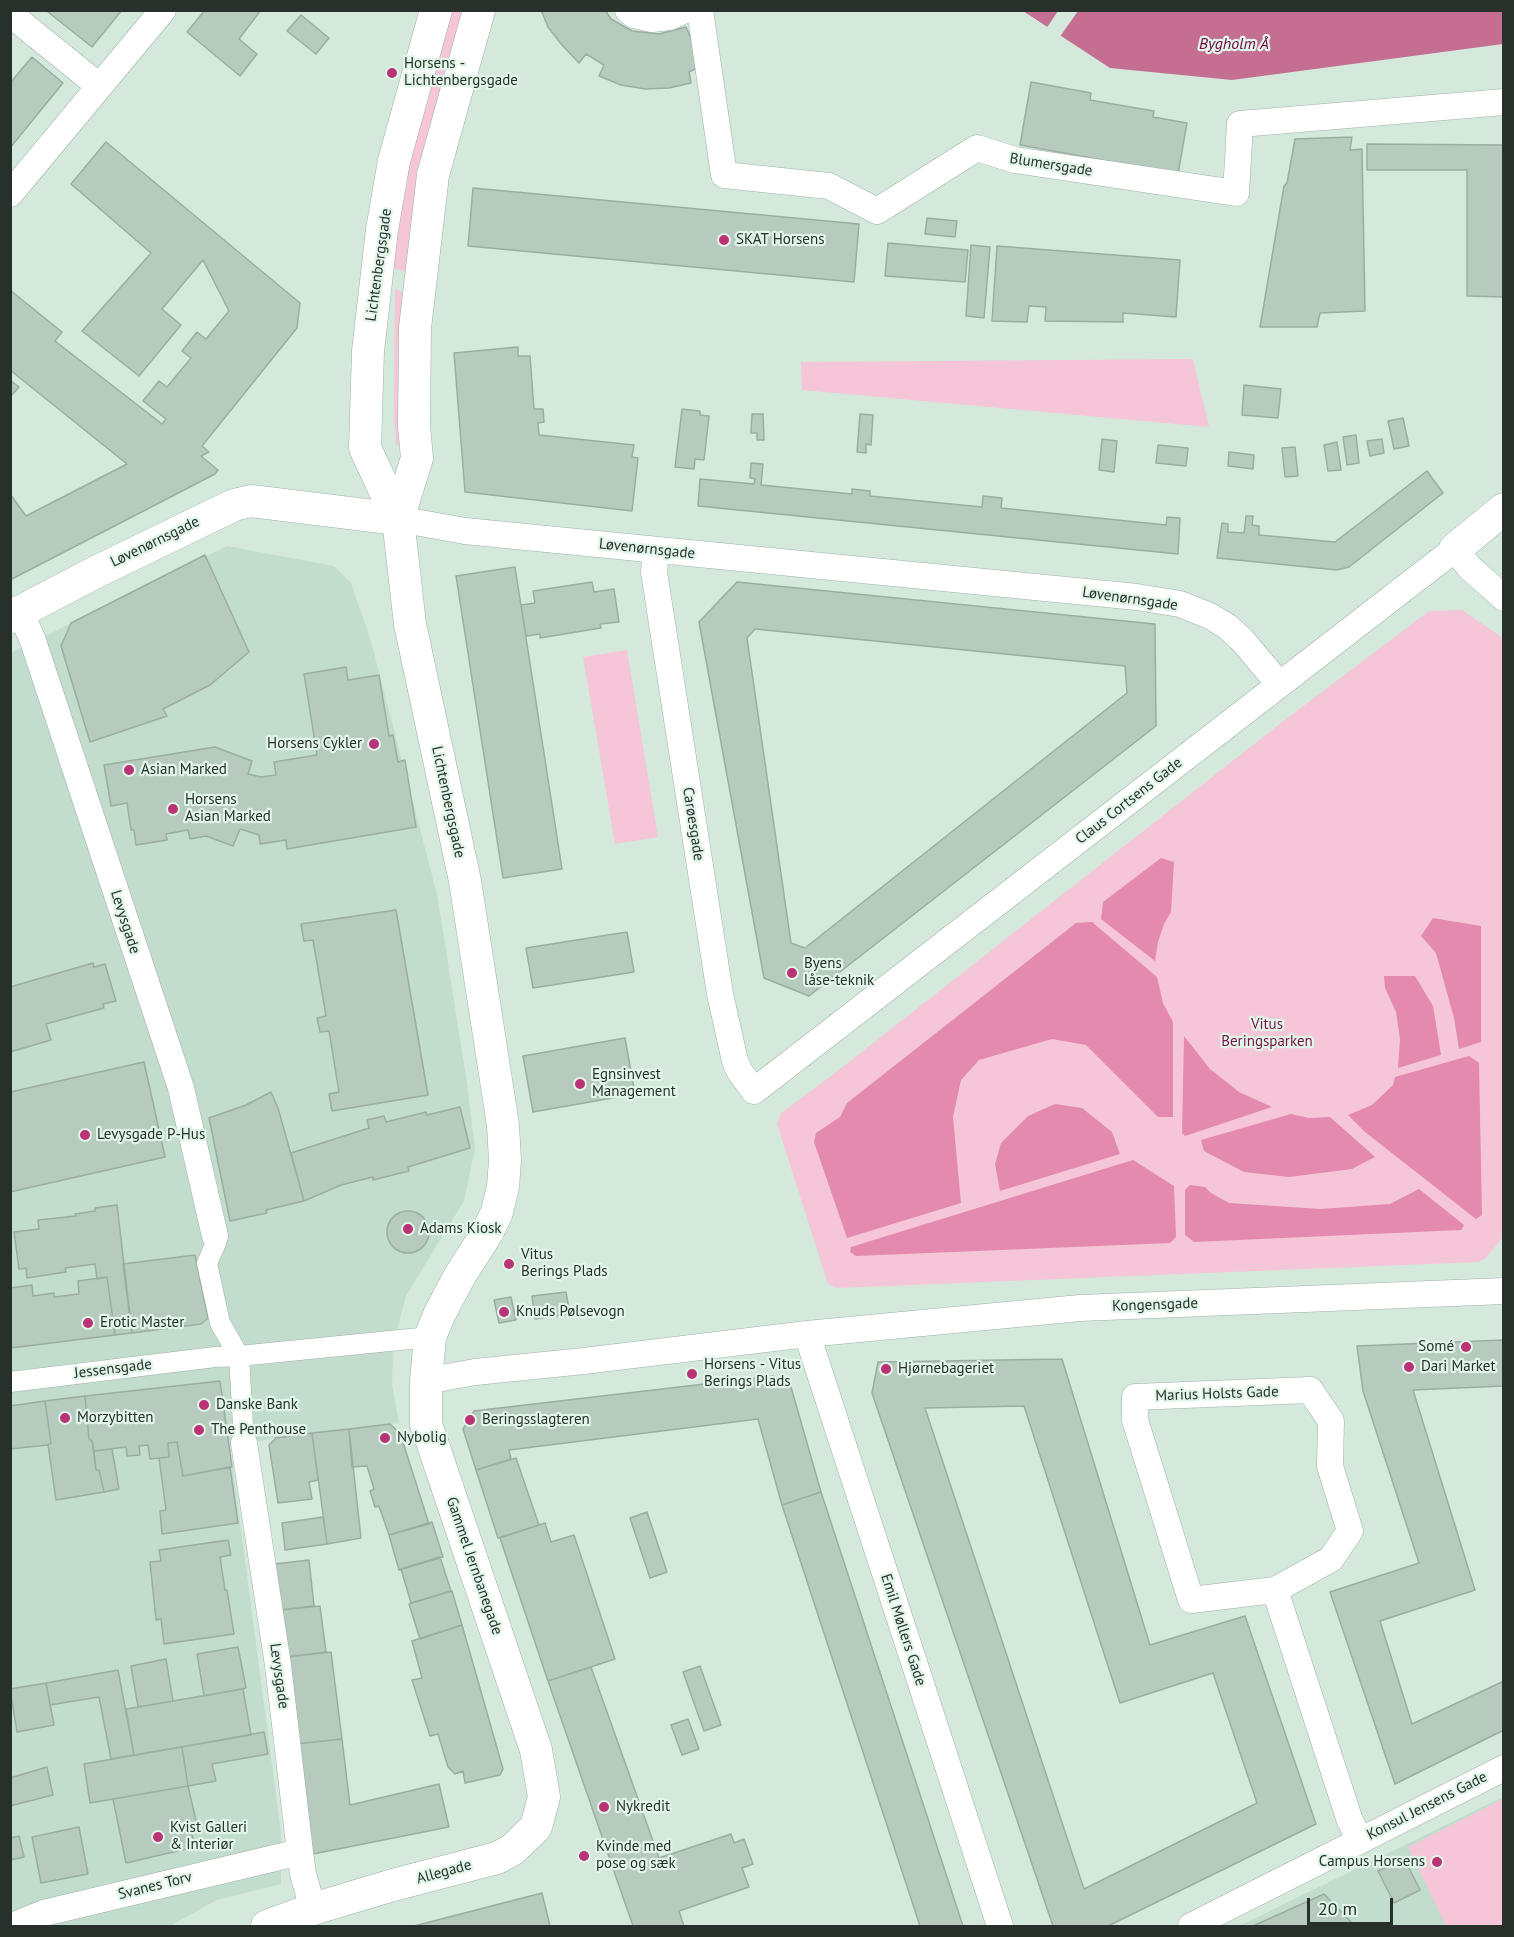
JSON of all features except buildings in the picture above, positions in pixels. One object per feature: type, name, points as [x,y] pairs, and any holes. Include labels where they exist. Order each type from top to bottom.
[{"type":"street","points":[[10,194],[163,10]]},
{"type":"street","name":"Lichtenbergsgade","points":[[430,1337],[459,1277],[487,1233],[497,1212],[504,1187],[505,1160],[503,1125],[465,881],[410,624],[398,519],[365,448],[368,351],[376,270],[394,161],[436,10]]},
{"type":"street","name":"Lichtenbergsgade","points":[[398,519],[417,458],[414,426],[415,328],[433,175],[479,10]]},
{"type":"street","points":[[628,10],[634,15],[652,19],[670,17],[685,10]]},
{"type":"street","name":"Blumersgade","points":[[700,10],[724,175],[829,186],[877,211],[977,148],[1015,160],[1236,193],[1240,124],[1503,102]]},
{"type":"street","points":[[10,14],[99,87]]},
{"type":"street","name":"Løvenørnsgade","points":[[15,614],[234,505],[251,501],[398,519],[465,531],[1137,597],[1180,604],[1210,616],[1228,627],[1243,641],[1279,684]]},
{"type":"street","name":"Claus Cortsens Gade","points":[[754,1091],[1455,549],[1503,509]]},
{"type":"street","points":[[1455,549],[1470,568],[1503,598]]},
{"type":"street","name":"Carøesgade","points":[[656,550],[654,572],[720,994],[735,1061],[754,1091]]},
{"type":"street","name":"Levysgade","points":[[15,614],[32,638],[181,1088],[215,1236]]},
{"type":"street","points":[[215,1236],[216,1243],[207,1263],[220,1323],[239,1356],[244,1443]]},
{"type":"street","name":"Kongensgade","points":[[807,1334],[1080,1308],[1503,1291]]},
{"type":"street","points":[[239,1356],[430,1337],[426,1381],[475,1372],[807,1334]]},
{"type":"street","name":"Emil Møllers Gade","points":[[807,1334],[1000,1926]]},
{"type":"street","name":"Jessensgade","points":[[10,1382],[239,1356]]},
{"type":"street","name":"Gammel Jernbanegade","points":[[426,1381],[426,1424],[536,1750]]},
{"type":"street","name":"Marius Holsts Gade","points":[[1310,1390],[1331,1421],[1330,1466],[1350,1531],[1331,1559],[1275,1590],[1191,1600],[1136,1420],[1136,1397],[1310,1390]]},
{"type":"street","name":"Levysgade","points":[[244,1443],[278,1665],[303,1874],[313,1909]]},
{"type":"street","points":[[1275,1590],[1350,1821],[1360,1840]]},
{"type":"street","name":"Allegade","points":[[267,1926],[313,1909],[393,1885],[497,1858],[512,1850],[536,1827],[541,1814],[544,1797],[536,1750]]},
{"type":"street","name":"Konsul Jensens Gade","points":[[1191,1926],[1503,1768]]},
{"type":"street","name":"Svanes Torv","points":[[12,1926],[44,1913],[300,1852]]},
{"type":"shaded area","points":[[227,546],[334,566],[351,583],[370,638],[437,894],[467,1083],[475,1149],[464,1201],[406,1296],[394,1341],[392,1384],[399,1423],[230,1446],[281,1833],[281,1884],[217,1900],[170,1926],[11,1926],[11,653]]},
{"type":"shaded area","points":[[1161,858],[1174,862],[1171,912],[1158,942],[1155,961],[1101,919],[1103,902]]},
{"type":"shaded area","points":[[1433,918],[1481,926],[1481,1042],[1459,1049],[1454,1018],[1436,953],[1421,936]]},
{"type":"shaded area","points":[[1092,922],[1157,977],[1163,1003],[1173,1022],[1173,1117],[1158,1117],[1086,1045],[1052,1039],[979,1060],[961,1080],[953,1117],[961,1203],[847,1238],[814,1142],[816,1133],[840,1117],[847,1103],[1076,923]]},
{"type":"shaded area","points":[[1384,976],[1415,976],[1433,1006],[1441,1055],[1398,1068],[1400,1039],[1396,1012],[1385,988]]},
{"type":"shaded area","points":[[1184,1036],[1210,1069],[1239,1092],[1272,1107],[1185,1136],[1182,1133]]},
{"type":"shaded area","points":[[1469,1056],[1479,1063],[1482,1215],[1476,1219],[1365,1132],[1348,1115],[1372,1105],[1393,1085],[1395,1077]]},
{"type":"shaded area","points":[[1055,1104],[1082,1108],[1112,1132],[1120,1154],[1000,1191],[995,1164],[1001,1143],[1028,1116]]},
{"type":"shaded area","points":[[1291,1114],[1309,1118],[1330,1117],[1375,1157],[1352,1169],[1289,1177],[1244,1172],[1204,1151],[1201,1140]]},
{"type":"shaded area","points":[[1133,1160],[1174,1186],[1176,1237],[1170,1243],[856,1256],[850,1252],[851,1247]]},
{"type":"shaded area","points":[[1190,1185],[1205,1187],[1229,1203],[1320,1209],[1390,1204],[1419,1189],[1464,1225],[1461,1230],[1194,1242],[1185,1235],[1185,1190]]},
{"type":"shaded area","name":"Campus Horsens","points":[[1503,1797],[1503,1926],[1239,1926]]},
{"type":"green space","points":[[447,11],[469,11],[408,273],[394,268],[396,205]]},
{"type":"green space","points":[[395,289],[407,294],[404,446],[396,445],[394,415]]},
{"type":"green space","points":[[1193,359],[1209,427],[802,390],[801,362]]},
{"type":"green space","name":"Vitus Beringsparken","points":[[1462,610],[1503,638],[1504,1236],[1485,1259],[1478,1262],[837,1288],[828,1284],[777,1124],[781,1113],[1281,723],[1429,611]]},
{"type":"green space","points":[[627,650],[658,837],[615,844],[583,657]]},
{"type":"green space","points":[[1503,1799],[1503,1926],[1446,1926],[1408,1847]]},
{"type":"water","name":"Bygholm Å","points":[[1023,11],[1503,11],[1503,44],[1232,80],[1110,68]]},
{"type":"pier","points":[[1058,11],[1078,11],[1059,38],[1046,29]]},
{"type":"place","name":"Horsens - Lichtenbergsgade","points":[[392,73]]},
{"type":"place","name":"SKAT Horsens","points":[[724,240]]},
{"type":"place","name":"Horsens Cykler","points":[[374,744]]},
{"type":"place","name":"Asian Marked","points":[[129,770]]},
{"type":"place","name":"Horsens Asian Marked","points":[[173,809]]},
{"type":"place","name":"Byens låse-teknik","points":[[792,973]]},
{"type":"place","name":"Egnsinvest Management","points":[[580,1084]]},
{"type":"place","name":"Levysgade P-Hus","points":[[85,1135]]},
{"type":"place","name":"Adams Kiosk","points":[[408,1229]]},
{"type":"place","name":"Vitus Berings Plads","points":[[509,1264]]},
{"type":"place","name":"Knuds Pølsevogn","points":[[504,1312]]},
{"type":"place","name":"Erotic Master","points":[[88,1323]]},
{"type":"place","name":"Somé","points":[[1466,1347]]},
{"type":"place","name":"Dari Market","points":[[1409,1367]]},
{"type":"place","name":"Hjørnebageriet","points":[[886,1369]]},
{"type":"place","name":"Horsens - Vitus Berings Plads","points":[[692,1374]]},
{"type":"place","name":"Danske Bank","points":[[204,1405]]},
{"type":"place","name":"Morzybitten","points":[[65,1418]]},
{"type":"place","name":"Beringsslagteren","points":[[470,1420]]},
{"type":"place","name":"The Penthouse","points":[[199,1430]]},
{"type":"place","name":"Nybolig","points":[[385,1438]]},
{"type":"place","name":"Nykredit","points":[[604,1807]]},
{"type":"place","name":"Kvist Galleri & Interiør","points":[[158,1837]]},
{"type":"place","name":"Kvinde med pose og sæk","points":[[584,1856]]},
{"type":"place","name":"Campus Horsens","points":[[1437,1862]]}]
